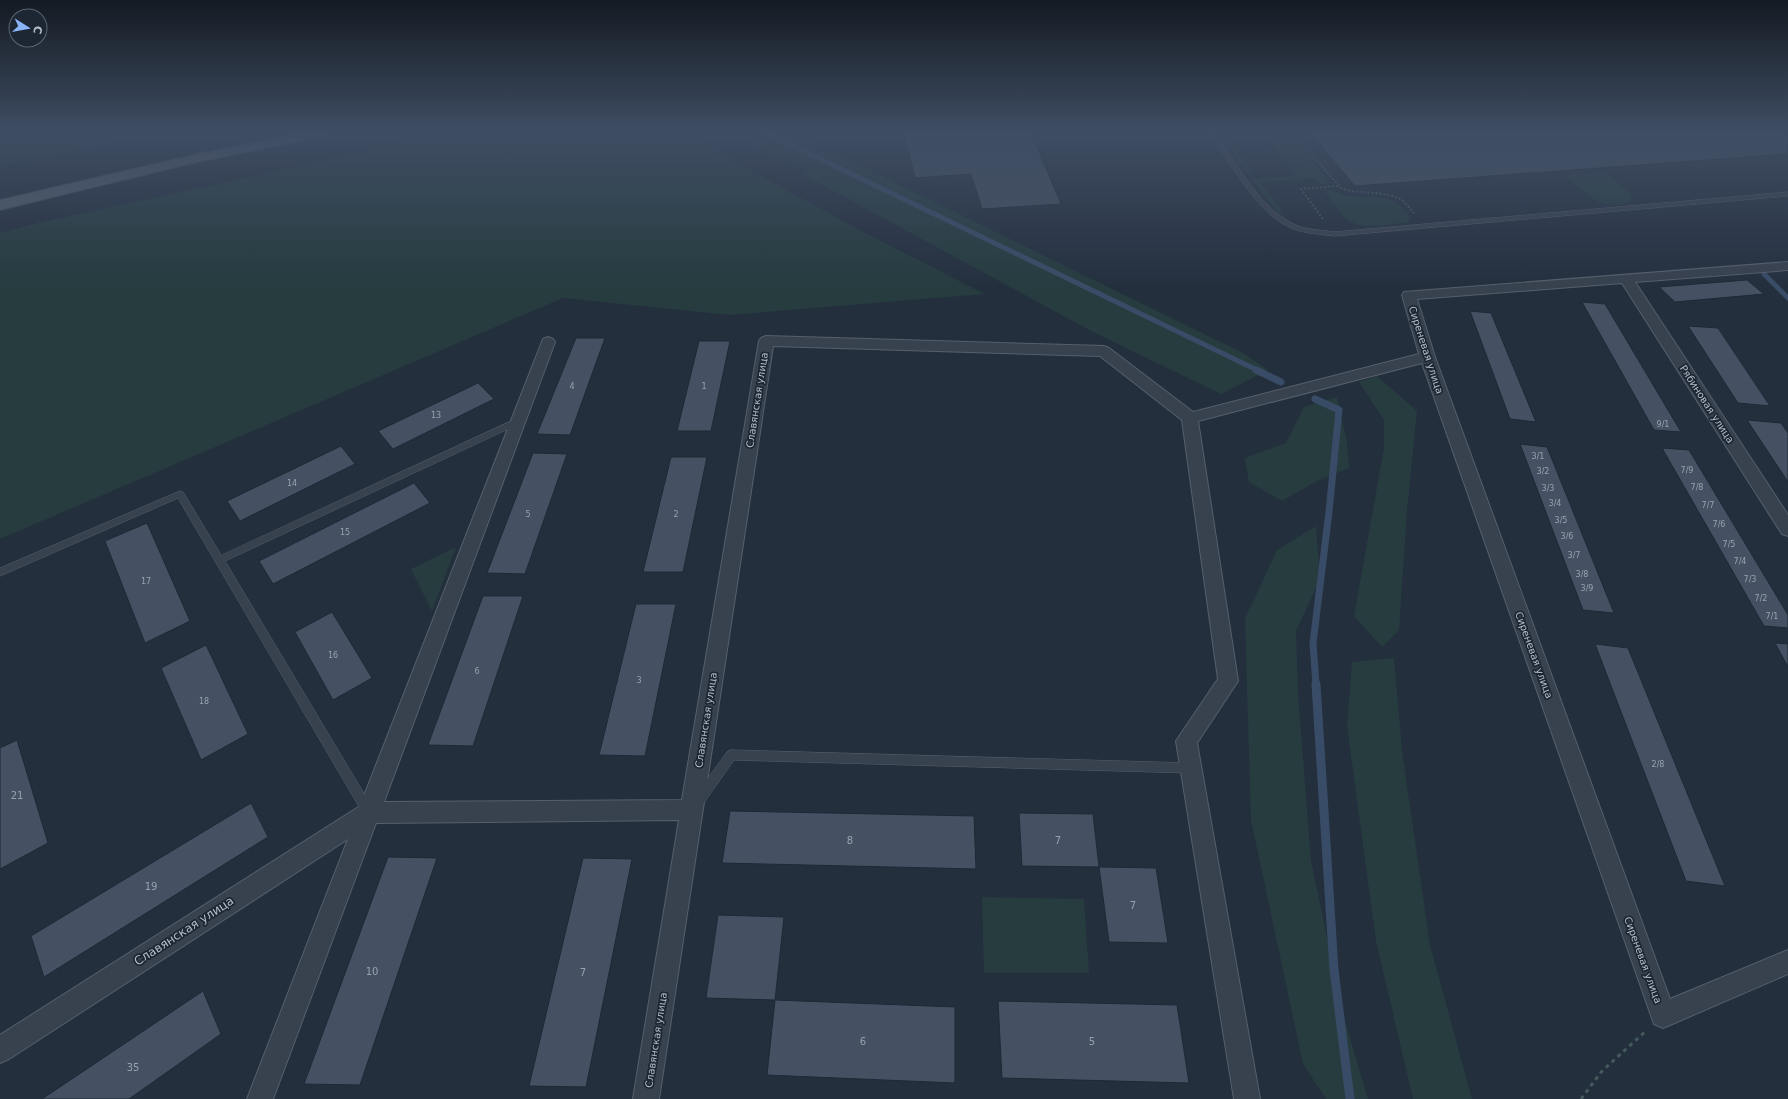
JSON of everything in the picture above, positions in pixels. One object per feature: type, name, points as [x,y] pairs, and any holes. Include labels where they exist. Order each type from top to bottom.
[{"type":"main road","points":[[0,192],[34,184]]},
{"type":"main road","points":[[0,205],[87,184]]},
{"type":"street","points":[[1626,278],[1788,266]]},
{"type":"street","name":"Сиреневая улица","points":[[1626,278],[1409,295],[1427,357],[1663,1015]]},
{"type":"street","name":"Рябиновая улица","points":[[1626,278],[1788,529]]},
{"type":"street","name":"Славянская улица","points":[[646,1099],[766,341],[1104,351],[1190,418]]},
{"type":"street","points":[[260,1099],[548,342]]},
{"type":"street","points":[[1247,1099],[1186,741],[1228,681],[1190,418],[1427,357]]},
{"type":"street","points":[[369,813],[692,810]]},
{"type":"street","name":"Славянская улица","points":[[0,1050],[369,813]]},
{"type":"street","points":[[1663,1015],[1788,962]]},
{"type":"lane","points":[[1249,184],[1274,214],[1293,226],[1317,232],[1334,234],[1788,194]]},
{"type":"lane","points":[[219,560],[518,421]]},
{"type":"lane","points":[[0,572],[180,494],[369,813]]},
{"type":"lane","points":[[692,810],[731,755],[1190,768]]},
{"type":"path","points":[[1334,234],[1301,189],[1339,186],[1352,192],[1388,195],[1399,198],[1426,226]]},
{"type":"path","points":[[1581,1099],[1602,1071],[1663,1015]]},
{"type":"green space","points":[[217,184],[776,184],[865,233],[985,294],[730,315],[563,298],[0,539],[0,233],[38,223]]},
{"type":"green space","points":[[821,184],[898,184],[1243,353],[1268,370],[1221,394],[1093,332]]},
{"type":"green space","points":[[1255,184],[1262,184],[1283,212],[1281,214],[1278,213]]},
{"type":"green space","points":[[1575,184],[1619,184],[1631,194],[1631,201],[1622,204],[1613,205],[1594,200]]},
{"type":"green space","points":[[1328,190],[1349,196],[1375,197],[1390,200],[1397,203],[1410,217],[1409,222],[1377,226],[1353,223],[1344,217],[1336,207],[1327,195],[1326,191]]},
{"type":"green space","points":[[1377,376],[1417,411],[1407,511],[1399,630],[1382,647],[1354,616],[1384,448],[1384,420],[1359,382]]},
{"type":"green space","points":[[1337,397],[1347,443],[1349,468],[1315,482],[1282,501],[1249,482],[1245,458],[1286,443],[1304,407]]},
{"type":"green space","points":[[1316,526],[1320,579],[1296,631],[1298,694],[1311,861],[1344,1018],[1368,1099],[1326,1099],[1303,1064],[1251,820],[1245,619],[1277,550]]},
{"type":"green space","points":[[456,547],[432,611],[411,569]]},
{"type":"green space","points":[[1394,658],[1402,751],[1430,945],[1472,1099],[1413,1099],[1376,941],[1347,726],[1352,662]]},
{"type":"green space","points":[[982,897],[1084,899],[1089,973],[984,973]]},
{"type":"building","points":[[974,184],[1053,184],[1061,204],[982,209]]},
{"type":"building","points":[[1354,184],[1378,184],[1355,186]]},
{"type":"building","points":[[1747,280],[1764,294],[1675,302],[1659,287]]},
{"type":"building","points":[[1582,302],[1605,304],[1681,432],[1654,430]]},
{"type":"building","points":[[1470,311],[1491,313],[1536,422],[1510,419]]},
{"type":"building","points":[[1688,326],[1718,328],[1770,406],[1738,403]]},
{"type":"building","points":[[576,338],[605,338],[570,435],[537,434]]},
{"type":"building","points":[[699,341],[730,341],[711,431],[677,431]]},
{"type":"building","points":[[478,383],[494,399],[393,449],[378,431]]},
{"type":"building","points":[[1747,420],[1781,423],[1788,433],[1788,482]]},
{"type":"building","points":[[1520,444],[1547,447],[1614,613],[1583,610]]},
{"type":"building","points":[[341,446],[355,464],[240,521],[227,501]]},
{"type":"building","points":[[1662,448],[1689,450],[1788,615],[1788,628],[1764,626]]},
{"type":"building","points":[[533,453],[567,454],[525,574],[487,573]]},
{"type":"building","points":[[671,457],[707,457],[683,572],[643,572]]},
{"type":"building","points":[[414,483],[430,503],[273,584],[259,561]]},
{"type":"building","points":[[147,523],[190,621],[145,643],[105,541]]},
{"type":"building","points":[[483,596],[523,596],[473,746],[428,745]]},
{"type":"building","points":[[636,604],[676,604],[645,756],[599,755]]},
{"type":"building","points":[[332,612],[372,678],[333,700],[295,632]]},
{"type":"building","points":[[1775,643],[1788,644],[1788,667]]},
{"type":"building","points":[[1595,644],[1628,648],[1725,886],[1686,881]]},
{"type":"building","points":[[206,645],[248,734],[201,760],[161,668]]},
{"type":"building","points":[[17,740],[48,843],[0,869],[0,748]]},
{"type":"building","points":[[251,803],[268,837],[44,977],[31,936]]},
{"type":"building","points":[[730,811],[974,816],[976,869],[722,863]]},
{"type":"building","points":[[1019,813],[1093,814],[1099,867],[1022,866]]},
{"type":"building","points":[[388,857],[437,858],[360,1085],[304,1084]]},
{"type":"building","points":[[583,858],[632,859],[586,1087],[529,1086]]},
{"type":"building","points":[[1099,867],[1156,868],[1168,943],[1109,942]]},
{"type":"building","points":[[718,915],[784,917],[775,1000],[706,998]]},
{"type":"building","points":[[203,991],[221,1034],[129,1099],[42,1099]]},
{"type":"building","points":[[775,1000],[955,1007],[955,1083],[767,1075]]},
{"type":"building","points":[[998,1001],[1177,1005],[1189,1083],[1002,1078]]},
{"type":"waterway","points":[[873,184],[1259,371]]},
{"type":"waterway","points":[[1764,274],[1788,298]]},
{"type":"waterway","points":[[1256,370],[1281,382]]},
{"type":"waterway","points":[[1315,399],[1339,410],[1329,512],[1313,643],[1316,685]]},
{"type":"waterway","points":[[1316,684],[1334,970],[1350,1099]]}]
